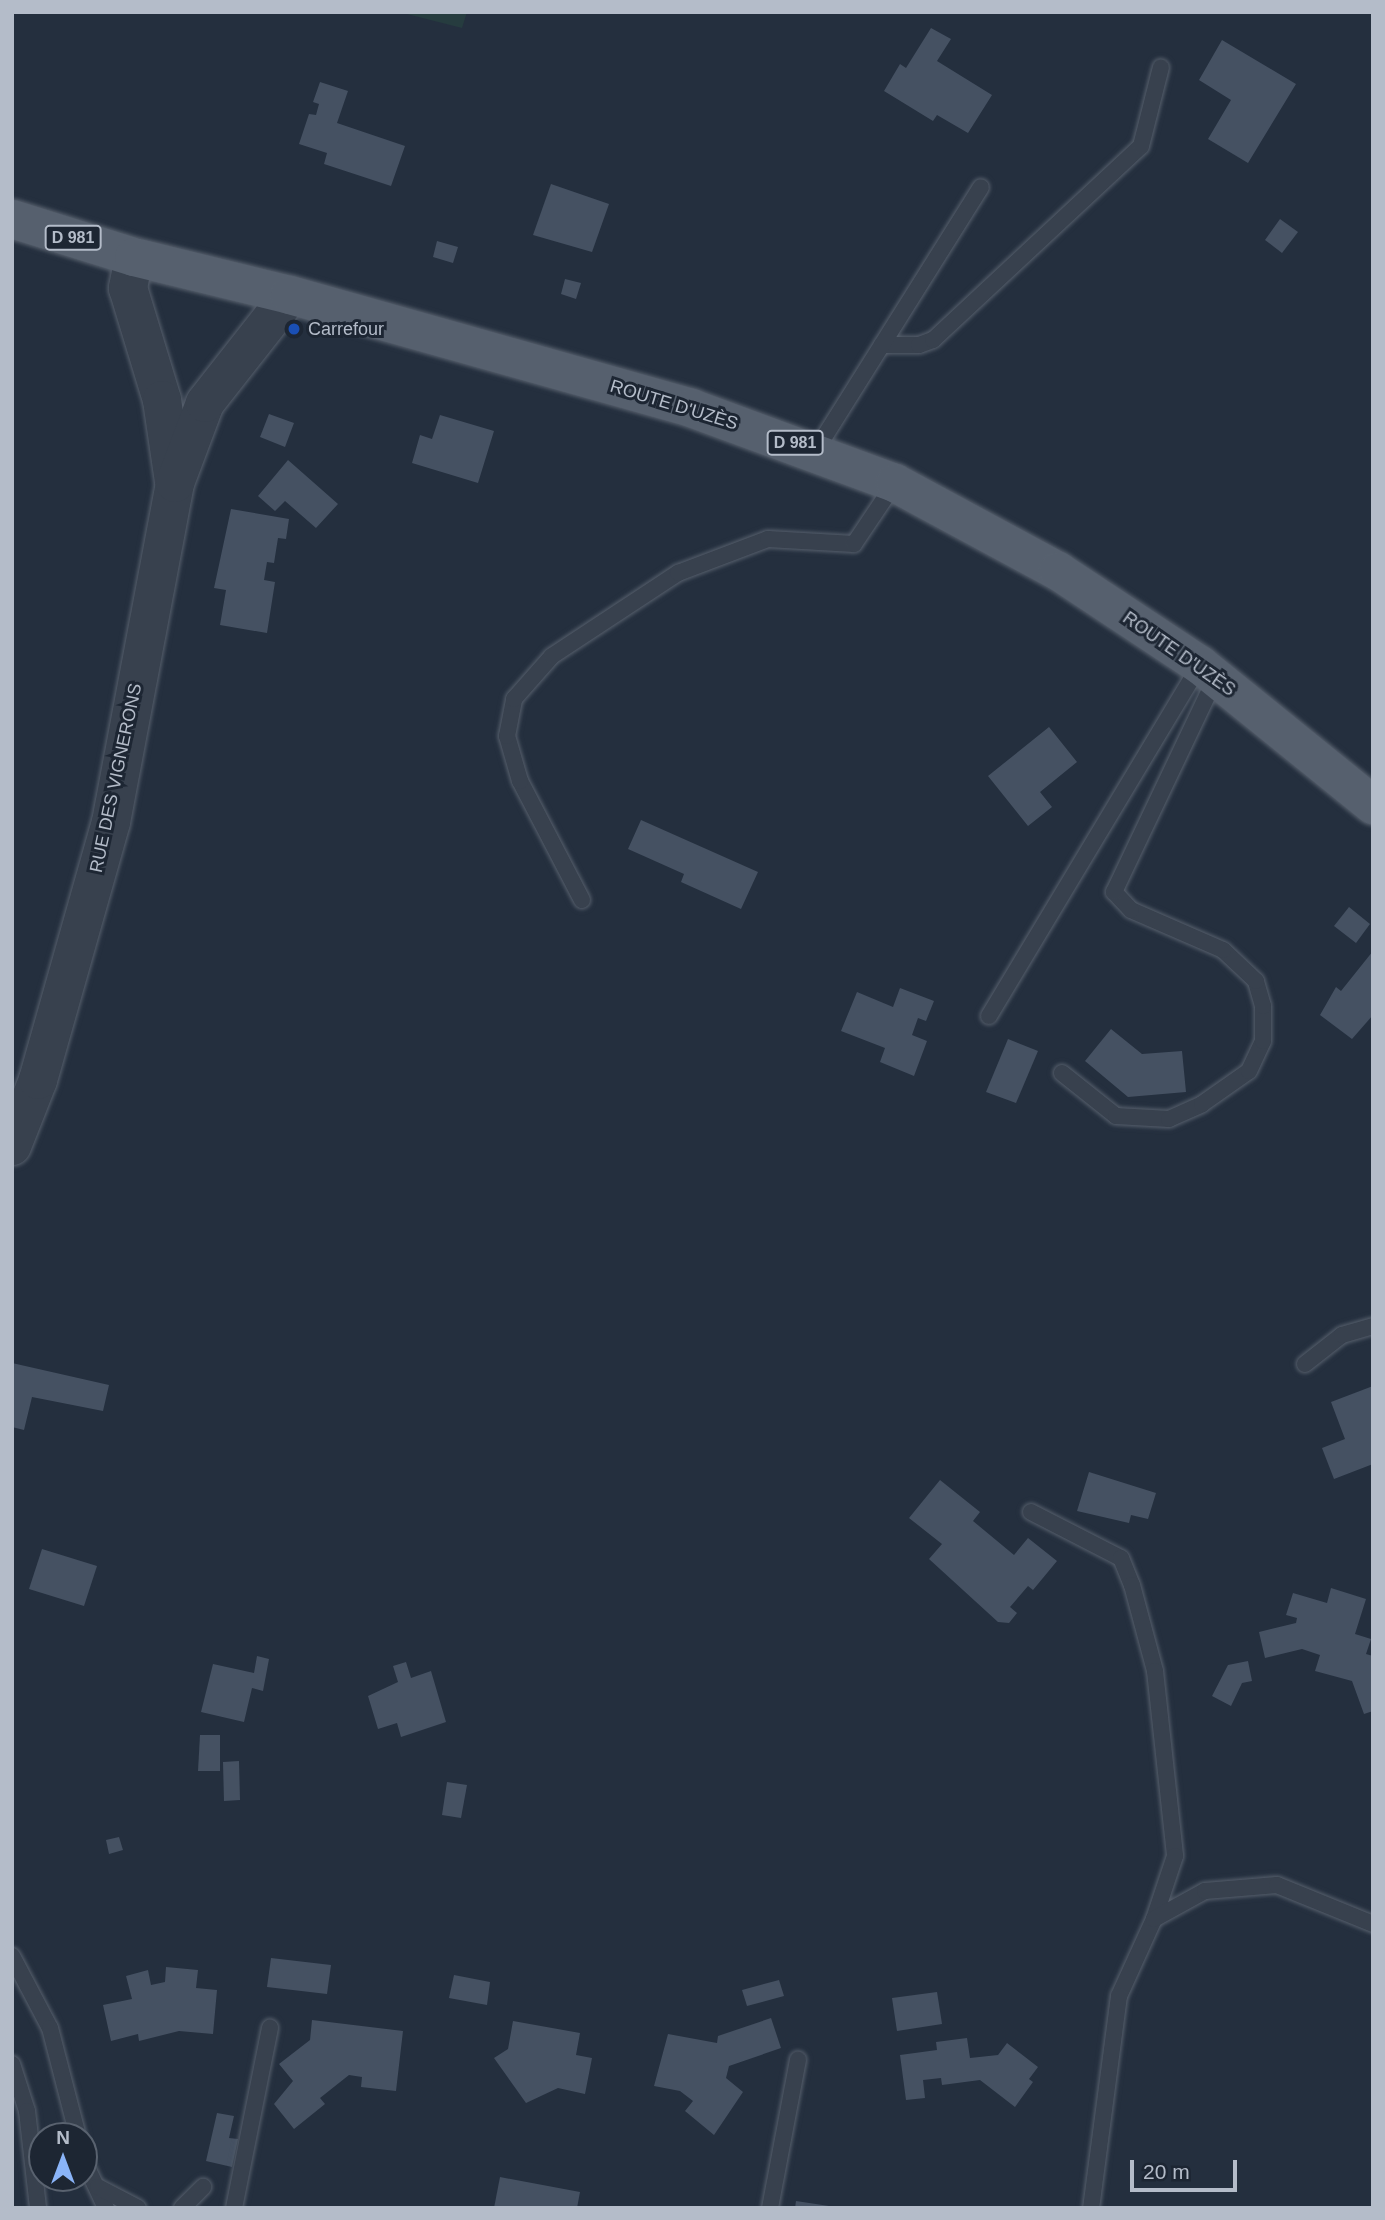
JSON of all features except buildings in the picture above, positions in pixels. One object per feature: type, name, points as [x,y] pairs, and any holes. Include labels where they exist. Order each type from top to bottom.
[{"type":"main road","name":"ROUTE D'UZÈS","points":[[12,219],[134,257],[290,295],[691,408],[816,450],[895,483],[1058,571],[1208,671],[1373,805]]},
{"type":"street","name":"RUE DES VIGNERONS","points":[[134,257],[128,288],[162,400],[174,483]]},
{"type":"street","name":"RUE DES VIGNERONS","points":[[12,1146],[38,1080],[111,822],[174,483],[205,403],[290,295]]},
{"type":"lane","points":[[882,345],[919,345],[933,340],[1141,146],[1161,67]]},
{"type":"lane","points":[[816,450],[981,187]]},
{"type":"lane","points":[[582,901],[520,781],[507,736],[514,699],[552,656],[678,573],[768,538],[854,544],[895,483]]},
{"type":"lane","points":[[989,1016],[1208,671]]},
{"type":"lane","points":[[1062,1073],[1116,1116],[1169,1119],[1202,1104],[1249,1071],[1263,1041],[1263,1006],[1256,981],[1223,950],[1131,910],[1114,892],[1208,671]]},
{"type":"lane","points":[[1305,1364],[1342,1335],[1373,1326]]},
{"type":"lane","points":[[1031,1512],[1121,1558],[1132,1585],[1155,1671],[1175,1856],[1154,1919],[1119,1996],[1091,2208]]},
{"type":"lane","points":[[1154,1919],[1205,1891],[1277,1885],[1373,1924]]},
{"type":"lane","points":[[12,1956],[50,2028],[74,2122]]},
{"type":"lane","points":[[234,2208],[270,2028]]},
{"type":"lane","points":[[770,2208],[798,2060]]},
{"type":"lane","points":[[12,2064],[27,2111],[38,2208]]},
{"type":"lane","points":[[98,2188],[106,2208]]},
{"type":"lane","points":[[98,2188],[138,2208]]},
{"type":"lane","points":[[182,2208],[203,2188]]},
{"type":"green space","points":[[399,12],[467,12],[462,28]]},
{"type":"place","name":"Carrefour","points":[[294,329]]}]
